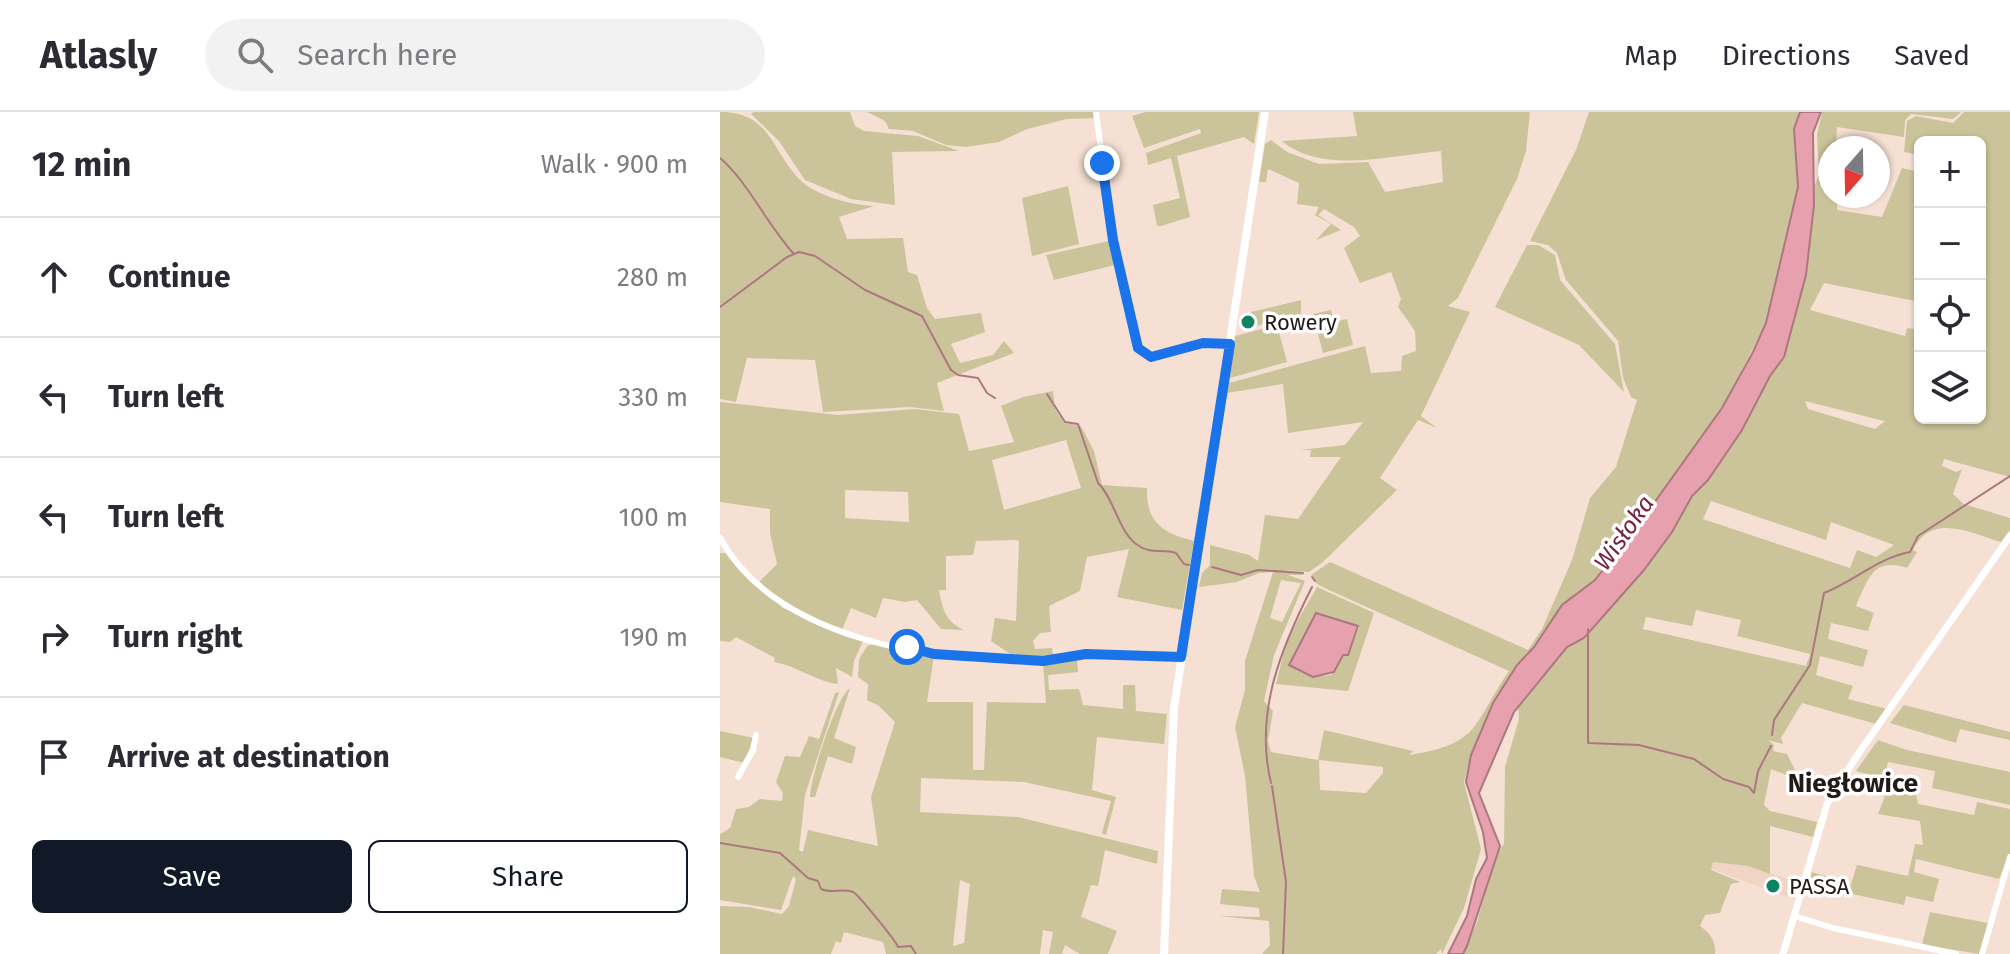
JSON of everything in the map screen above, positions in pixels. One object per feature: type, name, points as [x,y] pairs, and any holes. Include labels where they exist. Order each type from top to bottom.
[{"type":"main road","points":[[1164,954],[1170,749],[1181,657],[1265,112]]},
{"type":"street","points":[[1096,112],[1113,240],[1138,348],[1151,357],[1203,343],[1230,344]]},
{"type":"street","points":[[1783,954],[1817,830],[1837,788],[2010,536]]},
{"type":"street","points":[[720,538],[776,601],[868,641],[934,654],[1043,661],[1086,654],[1181,657]]},
{"type":"street","points":[[738,777],[753,750],[756,735]]},
{"type":"street","points":[[1982,954],[2010,857]]},
{"type":"street","points":[[1794,916],[1833,928],[1956,954]]},
{"type":"shaded area","points":[[720,112],[749,118],[759,125],[806,185],[845,202],[874,206],[839,217],[847,239],[903,238],[908,272],[917,275],[927,308],[935,319],[981,313],[985,332],[951,344],[960,363],[993,355],[1004,341],[1014,353],[937,383],[944,411],[910,407],[823,412],[815,360],[747,358],[736,402],[720,399]]},
{"type":"shaded area","points":[[850,112],[855,126],[864,131],[918,136],[959,151],[892,152],[895,205],[851,199],[805,180],[779,141],[751,114]]},
{"type":"shaded area","points":[[867,112],[1094,112],[1096,118],[1067,119],[1027,129],[999,142],[966,147],[946,145],[913,131],[889,129],[885,121]]},
{"type":"shaded area","points":[[1146,112],[1259,112],[1254,144],[1244,137],[1177,156],[1190,217],[1161,226],[1157,226],[1153,205],[1180,198],[1171,158],[1148,165],[1146,153],[1201,133],[1200,129],[1144,148],[1132,116]]},
{"type":"shaded area","points":[[1353,112],[1530,112],[1526,151],[1517,179],[1458,298],[1448,306],[1470,312],[1421,416],[1437,428],[1418,420],[1380,478],[1397,490],[1322,563],[1309,572],[1284,570],[1306,575],[1288,575],[1305,581],[1274,655],[1264,701],[1273,711],[1268,741],[1271,752],[1318,760],[1324,730],[1413,751],[1409,755],[1450,745],[1472,729],[1509,671],[1329,590],[1317,584],[1311,575],[1330,562],[1528,650],[1542,629],[1572,560],[1590,498],[1616,467],[1637,400],[1631,397],[1623,378],[1618,341],[1566,280],[1557,253],[1548,245],[1530,241],[1576,150],[1589,112],[1800,112],[1794,129],[1798,187],[1766,323],[1722,408],[1595,580],[1562,605],[1493,703],[1471,755],[1464,782],[1481,849],[1464,908],[1442,954],[1441,949],[1436,954],[1262,954],[1270,945],[1269,921],[1218,916],[1260,917],[1259,908],[1220,904],[1222,889],[1260,892],[1254,876],[1245,776],[1235,727],[1245,690],[1245,661],[1273,572],[1259,573],[1237,582],[1199,587],[1202,573],[1210,565],[1210,545],[1249,555],[1258,561],[1265,515],[1298,519],[1341,457],[1310,457],[1311,450],[1299,450],[1345,445],[1363,422],[1288,433],[1283,384],[1227,393],[1229,383],[1365,346],[1371,373],[1401,371],[1402,356],[1416,351],[1415,331],[1398,307],[1401,299],[1391,272],[1360,283],[1344,248],[1360,236],[1354,227],[1324,209],[1318,215],[1341,230],[1316,240],[1331,224],[1315,215],[1319,207],[1297,204],[1299,183],[1268,169],[1266,182],[1259,182],[1265,144],[1271,140],[1287,152],[1319,164],[1368,162],[1385,192],[1443,182],[1441,151],[1380,159],[1337,160],[1298,151],[1282,141],[1357,136]],"holes":[[[1281,580],[1301,583],[1282,622],[1270,618]],[[1319,760],[1383,767],[1383,773],[1366,793],[1320,790]]]},
{"type":"shaded area","points":[[1800,112],[1821,112],[1813,133],[1814,205],[1806,275],[1784,357],[1770,376],[1742,430],[1708,480],[1692,496],[1672,532],[1644,570],[1584,638],[1567,647],[1514,712],[1479,793],[1500,846],[1467,946],[1463,954],[1448,954],[1467,916],[1476,879],[1487,858],[1483,832],[1466,782],[1471,755],[1493,703],[1517,665],[1534,647],[1562,605],[1595,580],[1644,517],[1722,408],[1753,352],[1766,323],[1798,187],[1794,129]]},
{"type":"shaded area","points":[[1822,112],[1961,112],[1953,119],[1911,114],[1905,120],[1904,137],[1837,127],[1837,136],[1818,136],[1818,155],[1817,135]]},
{"type":"shaded area","points":[[1964,112],[2010,112],[2010,477],[1944,459],[1942,466],[1956,472],[1962,469],[1953,494],[1964,504],[2010,518],[2010,530],[2001,542],[1952,528],[1930,531],[1913,550],[1917,552],[1907,568],[1886,566],[1879,568],[1868,579],[1856,606],[1874,613],[1868,631],[1831,623],[1828,639],[1868,650],[1863,667],[1820,656],[1816,675],[1853,686],[1848,699],[1887,709],[1876,724],[1802,703],[1781,738],[1783,744],[1768,740],[1774,745],[1773,751],[1787,754],[1800,780],[1771,769],[1764,805],[1770,811],[1817,822],[1813,837],[1770,826],[1770,874],[1748,866],[1713,862],[1711,870],[1740,882],[1731,884],[1720,913],[1705,915],[1700,926],[1712,938],[1715,954],[1463,954],[1477,922],[1497,853],[1504,844],[1505,767],[1519,719],[1518,708],[1567,647],[1584,638],[1644,570],[1672,532],[1692,496],[1708,480],[1742,430],[1770,376],[1784,357],[1806,275],[1813,189],[1818,177],[1818,208],[1837,208],[1882,217],[1886,208],[1890,208],[1890,197],[1902,168],[1914,171],[1914,301],[1824,283],[1810,310],[1905,336],[1907,328],[1914,329],[1914,424],[1986,424],[1986,136],[1914,136],[1914,154],[1904,152],[1907,121],[1916,116],[1953,123]],"holes":[[[1805,401],[1885,421],[1875,429],[1808,409]],[[1711,501],[1826,540],[1831,522],[1894,545],[1876,557],[1857,550],[1850,568],[1703,519]],[[1696,610],[1741,620],[1737,636],[1810,654],[1806,666],[1643,629],[1646,617],[1692,626]]]},
{"type":"shaded area","points":[[1068,186],[1079,244],[1032,256],[1022,198]]},
{"type":"shaded area","points":[[1113,240],[1119,264],[1054,280],[1046,255]]},
{"type":"shaded area","points":[[1527,245],[1538,245],[1555,255],[1560,280],[1615,344],[1624,392],[1579,345],[1495,307]]},
{"type":"shaded area","points":[[1301,300],[1301,314],[1252,327],[1251,312]]},
{"type":"shaded area","points":[[1331,310],[1334,322],[1347,319],[1353,345],[1323,353],[1313,314]]},
{"type":"shaded area","points":[[1277,325],[1287,362],[1230,378],[1235,336]]},
{"type":"shaded area","points":[[1053,391],[1055,409],[1064,423],[1081,426],[1094,451],[1102,485],[1147,488],[1147,500],[1158,525],[1194,541],[1182,610],[1117,597],[1129,549],[1087,557],[1080,591],[1049,606],[1051,632],[1040,633],[1033,641],[1035,649],[1052,648],[1053,656],[1013,656],[991,641],[995,618],[1016,621],[1019,541],[1016,540],[976,541],[973,555],[946,556],[946,590],[939,590],[942,603],[949,619],[964,630],[941,629],[917,600],[905,602],[883,598],[876,618],[851,608],[842,630],[786,605],[759,582],[777,564],[770,533],[770,509],[720,502],[720,402],[838,415],[915,409],[959,414],[969,451],[1014,442],[1001,406],[1023,397]],"holes":[[[1066,440],[1081,488],[1004,510],[992,460]],[[845,490],[908,492],[909,522],[845,518]]]},
{"type":"shaded area","points":[[720,553],[725,553],[783,608],[863,641],[854,661],[852,677],[836,668],[838,684],[830,683],[774,662],[775,658],[736,637],[730,642],[720,641]]},
{"type":"shaded area","points":[[1317,587],[1374,613],[1348,691],[1276,684],[1287,639]],"holes":[[[1316,613],[1359,628],[1348,654],[1343,655],[1331,675],[1312,677],[1289,665]]]},
{"type":"shaded area","points":[[1316,613],[1358,626],[1348,655],[1343,655],[1334,672],[1313,677],[1289,665]]},
{"type":"shaded area","points":[[874,644],[934,656],[927,702],[973,702],[973,770],[984,770],[987,702],[1046,703],[1043,663],[1077,658],[1078,672],[1048,675],[1049,690],[1079,689],[1083,705],[1123,709],[1123,685],[1135,685],[1136,711],[1167,714],[1164,744],[1097,737],[1092,790],[1116,797],[1106,835],[1102,833],[1111,801],[1024,782],[921,778],[920,812],[1018,817],[1158,851],[1157,864],[1105,850],[1098,886],[1091,885],[1081,917],[1117,931],[1108,954],[1080,954],[1065,945],[1062,954],[1049,954],[1053,932],[1043,930],[1040,954],[886,954],[883,942],[844,932],[841,943],[836,941],[831,954],[720,954],[720,906],[749,907],[782,914],[789,906],[796,879],[793,876],[781,910],[720,900],[720,834],[730,828],[736,809],[749,807],[760,799],[782,801],[783,793],[776,782],[785,756],[800,757],[809,736],[819,739],[835,693],[839,692],[805,795],[799,850],[803,852],[808,830],[878,846],[871,797],[895,722],[879,706],[867,700],[868,684],[858,677],[859,659],[867,646]],"holes":[[[960,880],[970,884],[964,943],[953,946]]]},
{"type":"shaded area","points":[[850,688],[834,738],[856,747],[852,764],[828,756],[815,797],[810,797],[825,739],[838,706]]},
{"type":"shaded area","points":[[1904,705],[2010,732],[2010,740],[1960,729],[1956,743],[1890,723]]},
{"type":"shaded area","points":[[720,731],[754,738],[744,763],[720,757]]},
{"type":"shaded area","points":[[1878,740],[1907,750],[2010,772],[2010,805],[1932,788],[1935,771],[1888,762],[1884,779],[1856,771]]},
{"type":"shaded area","points":[[1853,775],[1915,789],[1918,804],[1974,815],[1977,802],[2010,809],[2010,853],[1999,879],[1916,859],[1914,872],[1939,879],[1933,902],[1906,896],[1904,905],[1809,885],[1812,872],[1851,884],[1857,865],[1908,876],[1915,844],[1923,845],[1920,821],[1878,814],[1885,796],[1845,786]]},
{"type":"shaded area","points":[[1713,862],[1748,866],[1803,884],[1798,901],[1711,869]]},
{"type":"shaded area","points":[[1930,912],[1988,923],[1980,954],[1922,945]]},
{"type":"waterway","points":[[720,158],[740,179],[794,254]]},
{"type":"waterway","points":[[720,307],[787,257],[799,252],[815,256],[865,290],[922,316],[951,370],[958,375],[978,378],[987,393],[995,398]]},
{"type":"waterway","points":[[1047,394],[1065,422],[1078,424],[1098,483],[1126,533],[1139,546],[1176,553],[1184,564],[1189,565]]},
{"type":"waterway","points":[[1772,735],[1774,720],[1810,665],[1824,593],[1876,564],[1910,552],[1918,536],[2010,476]]},
{"type":"waterway","points":[[1212,567],[1241,575],[1258,570],[1303,573]]},
{"type":"waterway","points":[[1312,577],[1315,581]]},
{"type":"waterway","points":[[1271,783],[1267,757],[1268,706],[1281,657],[1312,587]]},
{"type":"waterway","points":[[1588,629],[1588,743],[1639,745],[1694,759],[1723,779],[1749,787],[1754,793],[1758,771],[1771,746]]},
{"type":"waterway","points":[[1272,786],[1286,882],[1283,954]]},
{"type":"waterway","points":[[720,843],[780,853],[808,878],[818,881],[821,889],[853,892],[898,947],[911,946],[916,954]]},
{"type":"place","name":"Rowery","points":[[1248,322]]},
{"type":"place","name":"PASSA","points":[[1773,886]]},
{"type":"district","name":"Niegłowice","points":[[1853,783]]},
{"type":"route","points":[[907,647],[934,654],[1043,661],[1086,654],[1181,657],[1230,344],[1203,343],[1151,357],[1138,348],[1113,240],[1102,163]]},
{"type":"water label","name":"Wisłoka","points":[[1624,533]]}]
